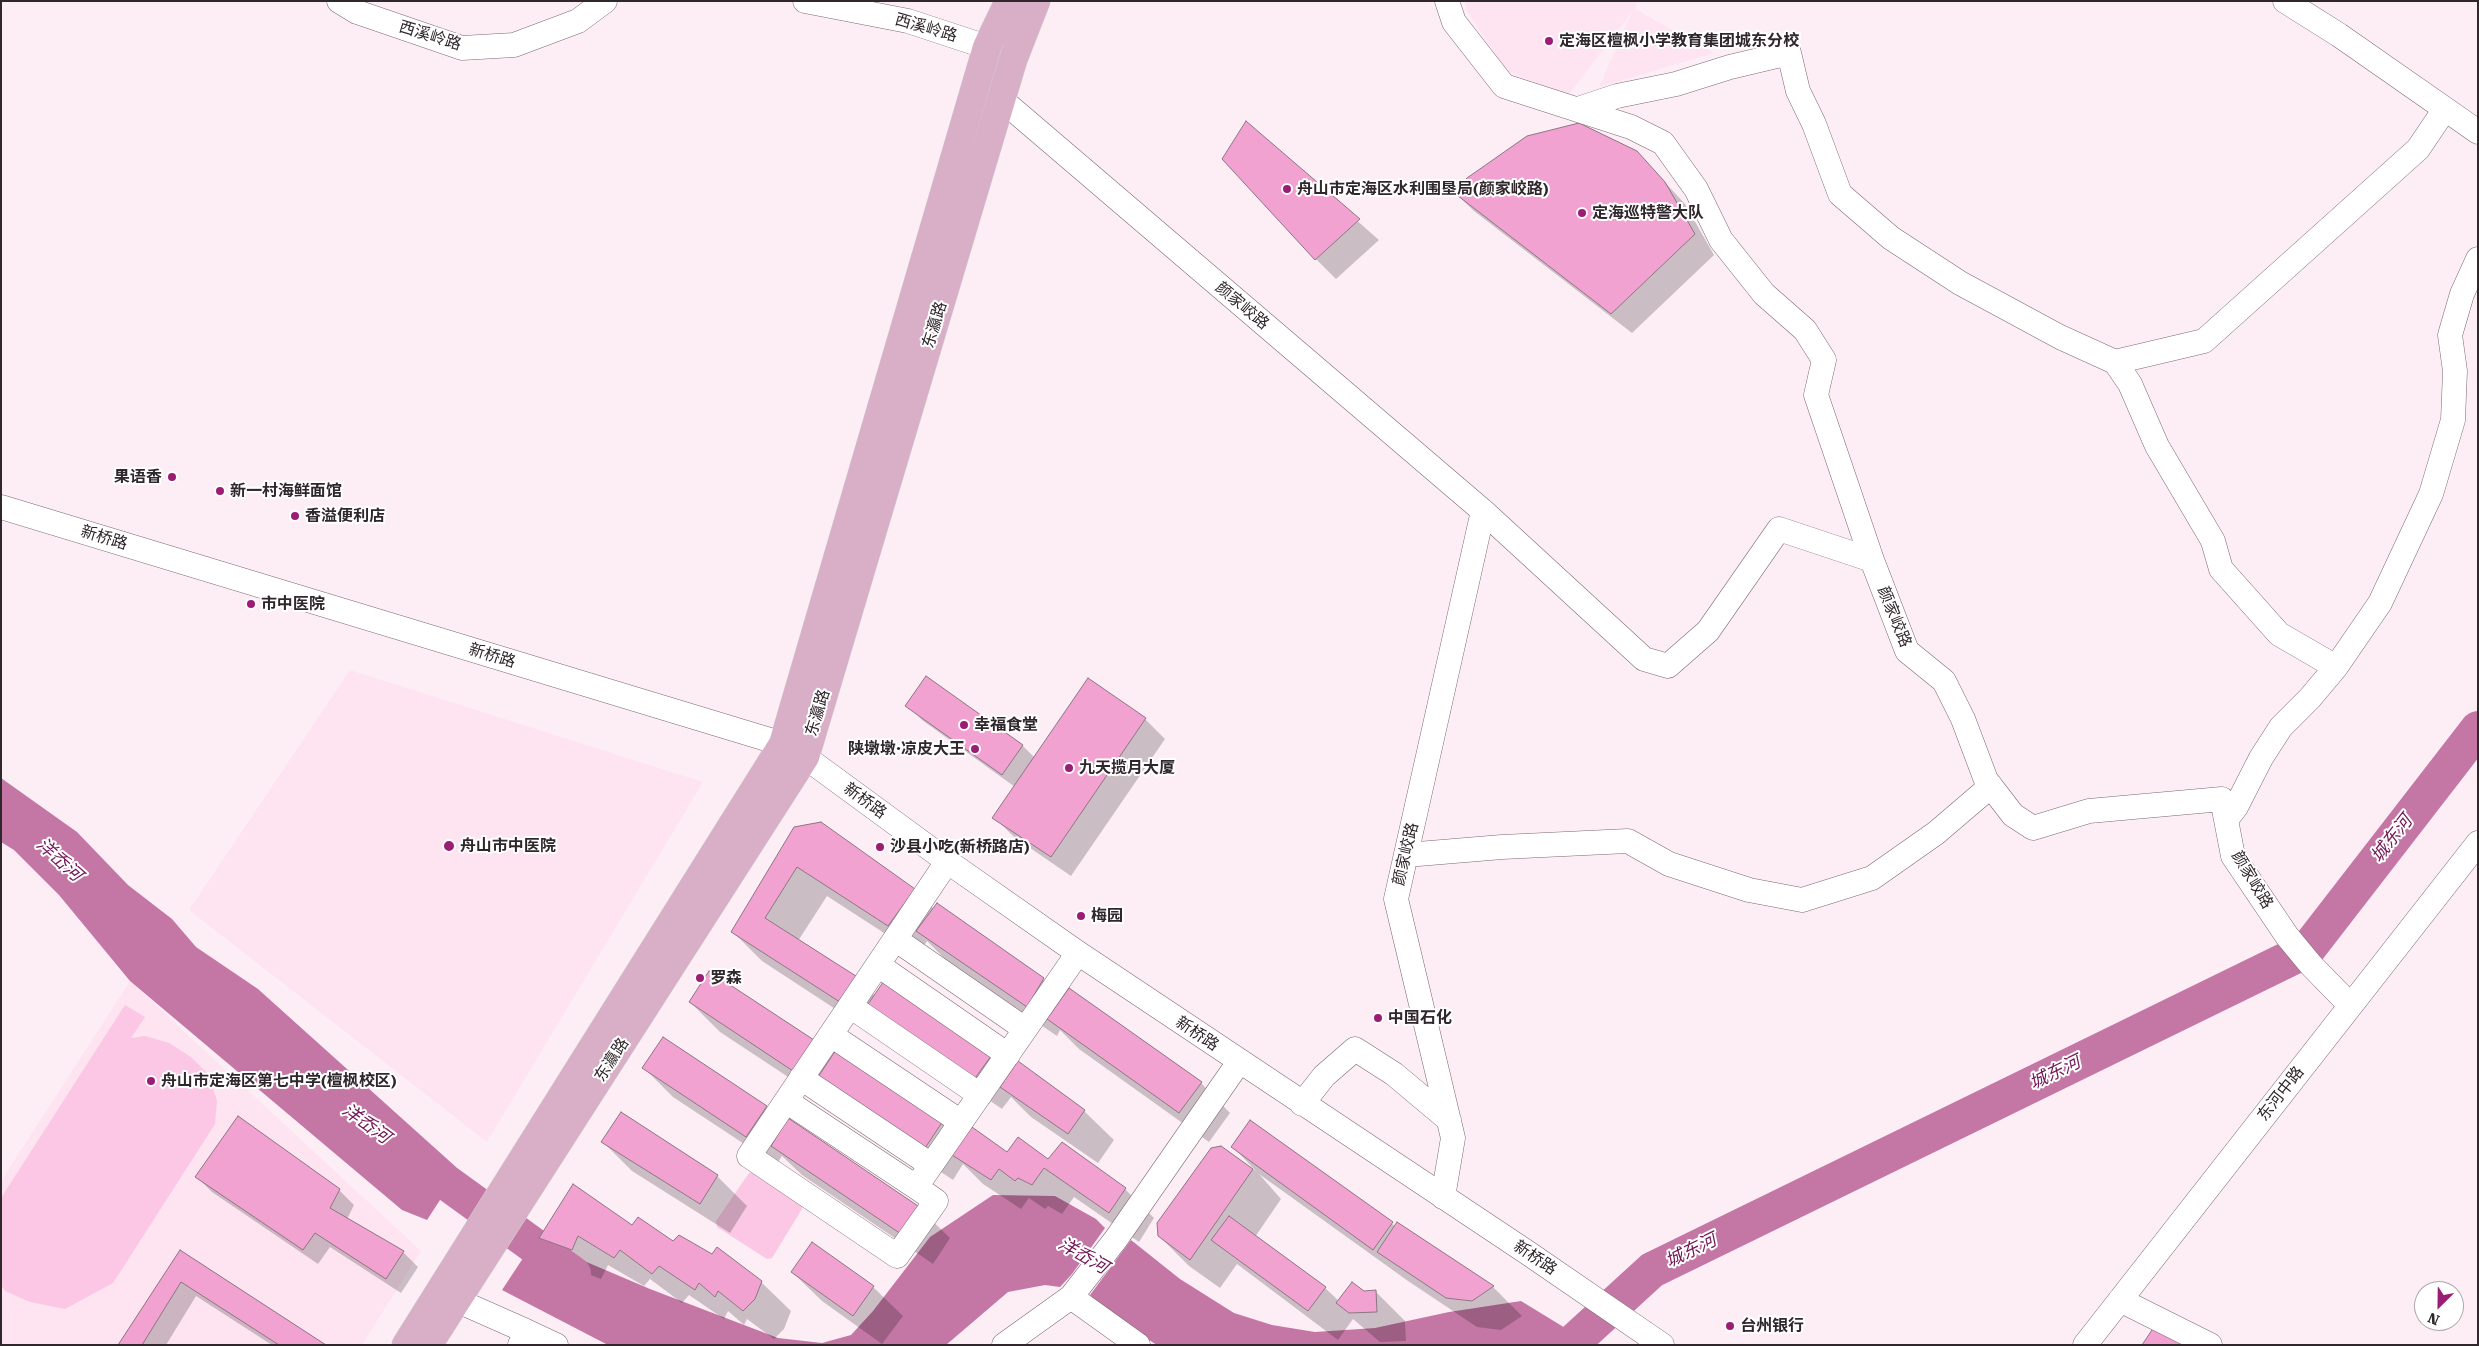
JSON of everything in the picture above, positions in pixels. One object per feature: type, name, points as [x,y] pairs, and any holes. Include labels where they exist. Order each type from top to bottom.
[{"type":"main road","name":"东瀛路","points":[[794,751],[987,47],[1009,1]]},
{"type":"main road","name":"东瀛路","points":[[428,1345],[459,1284],[514,1194],[794,751],[1002,100],[1013,60],[1036,1]]},
{"type":"main road","name":"东瀛路","points":[[406,1345],[459,1284]]},
{"type":"street","name":"西溪岭路","points":[[339,1],[358,12],[462,48],[514,44],[578,21],[605,1]]},
{"type":"street","name":"西溪岭路","points":[[805,1],[908,21],[987,47]]},
{"type":"street","points":[[1447,1],[1454,22],[1504,86],[1631,127],[1663,144],[1696,189],[1721,240],[1764,294],[1805,330],[1824,360],[1816,395],[1872,560]]},
{"type":"street","points":[[2285,1],[2339,34],[2478,132]]},
{"type":"street","points":[[1578,109],[1617,96],[1676,84],[1730,67],[1789,53],[1798,91],[1814,124],[1840,194],[1891,238],[1960,283],[2060,337],[2115,362],[2130,384],[2157,446],[2213,541],[2222,569],[2279,634],[2336,667]]},
{"type":"street","name":"颜家峧路","points":[[1002,100],[1483,511],[1644,659],[1668,666],[1708,631],[1779,529],[1872,560],[1906,651],[1944,680],[1963,719],[1986,780],[2013,815],[2033,828],[2089,811],[2222,799],[2234,856],[2287,936],[2311,965],[2350,1005]]},
{"type":"street","points":[[2115,362],[2204,341],[2418,148],[2445,109]]},
{"type":"street","points":[[2226,820],[2236,807],[2261,758],[2281,727],[2310,698],[2336,667],[2380,604],[2431,494],[2453,420],[2455,371],[2450,335],[2462,294],[2478,258]]},
{"type":"street","name":"新桥路","points":[[1,507],[794,751],[947,862],[1078,953],[1528,1253],[1656,1342]]},
{"type":"street","name":"颜家峧路","points":[[1443,1198],[1453,1138],[1396,899],[1483,511]]},
{"type":"street","points":[[1406,855],[1502,847],[1628,841],[1669,864],[1749,890],[1802,900],[1872,878],[1936,834],[1991,786]]},
{"type":"street","name":"东河中路","points":[[2085,1345],[2478,843]]},
{"type":"street","points":[[786,1101],[936,1201],[897,1256],[749,1156],[801,1078],[947,862]]},
{"type":"street","points":[[895,939],[1026,1029]]},
{"type":"street","points":[[916,1187],[1078,953]]},
{"type":"street","points":[[878,965],[1008,1055]]},
{"type":"street","points":[[850,1006],[980,1095]]},
{"type":"street","points":[[831,1035],[961,1122]]},
{"type":"street","points":[[1302,1104],[1324,1076],[1356,1049],[1394,1074],[1449,1120]]},
{"type":"street","points":[[1004,1345],[1071,1297],[1116,1239],[1239,1062]]},
{"type":"street","points":[[801,1078],[931,1165]]},
{"type":"street","points":[[459,1284],[523,1338],[556,1345]]},
{"type":"street","points":[[1071,1297],[1138,1345]]},
{"type":"street","points":[[2120,1300],[2210,1345]]},
{"type":"shaded area","name":"定海区檀枫小学教育集团城东分校","points":[[1465,1],[1637,1],[1635,9],[1714,53],[1599,87],[1632,12],[1566,98],[1506,70],[1467,11]]},
{"type":"shaded area","name":"舟山市中医院","points":[[350,670],[703,782],[487,1142],[189,910]]},
{"type":"shaded area","name":"舟山市定海区第七中学(檀枫校区)","points":[[130,981],[421,1251],[362,1345],[4,1345],[1,1343],[1,1181]]},
{"type":"shaded area","points":[[125,1005],[145,1017],[131,1038],[145,1036],[169,1043],[191,1057],[209,1075],[217,1101],[215,1124],[113,1283],[65,1309],[30,1302],[5,1291],[1,1285],[1,1198]]},
{"type":"shaded area","points":[[756,1172],[803,1204],[802,1209],[772,1258],[767,1259],[717,1227],[716,1221],[749,1173]]},
{"type":"water","points":[[1,778],[77,832],[128,885],[172,919],[196,947],[258,989],[456,1167],[455,1177],[427,1220],[402,1210],[130,981],[59,895],[14,850],[1,842]]},
{"type":"water","points":[[993,1195],[1055,1196],[1096,1219],[1105,1228],[1072,1274],[1060,1287],[1045,1285],[1008,1292],[946,1345],[608,1345],[502,1290],[535,1240],[650,1289],[778,1338],[822,1343],[851,1335],[873,1311],[930,1237]]},
{"type":"water","points":[[1131,1240],[1180,1279],[1234,1313],[1272,1325],[1315,1332],[1375,1328],[1449,1312],[1521,1301],[1593,1345],[1157,1345],[1120,1322],[1090,1295]]},
{"type":"building","name":"舟山市定海区水利围垦局(颜家峧路)","points":[[1246,121],[1360,219],[1315,260],[1222,159]]},
{"type":"building","name":"定海巡特警大队","points":[[1579,123],[1637,151],[1665,182],[1695,234],[1611,314],[1453,192],[1467,178],[1527,136]]},
{"type":"building","name":"幸福食堂","points":[[926,676],[1023,745],[1002,775],[905,706]]},
{"type":"building","name":"九天揽月大厦","points":[[1088,678],[1146,718],[1051,857],[992,818]]},
{"type":"building","points":[[821,822],[915,889],[888,926],[797,867],[765,918],[859,978],[843,1004],[731,932],[794,827]]},
{"type":"building","points":[[937,903],[1044,978],[1027,1007],[916,931]]},
{"type":"building","points":[[709,971],[814,1040],[793,1071],[689,1002]]},
{"type":"building","points":[[886,978],[994,1052],[973,1081],[866,1007]]},
{"type":"building","points":[[1069,988],[1202,1082],[1179,1113],[1047,1019]]},
{"type":"building","points":[[663,1037],[767,1106],[746,1137],[642,1068]]},
{"type":"building","points":[[836,1050],[943,1121],[923,1151],[816,1080]]},
{"type":"building","points":[[1018,1061],[1085,1110],[1068,1134],[1000,1087]]},
{"type":"building","points":[[621,1112],[718,1175],[700,1204],[601,1142]]},
{"type":"building","points":[[238,1116],[340,1189],[330,1208],[404,1251],[386,1279],[315,1233],[303,1250],[195,1177]]},
{"type":"building","points":[[788,1118],[921,1208],[904,1236],[771,1146]]},
{"type":"building","points":[[1250,1120],[1393,1222],[1373,1250],[1231,1147]]},
{"type":"building","points":[[972,1127],[1007,1152],[1018,1137],[1048,1159],[1062,1142],[1126,1188],[1109,1213],[1044,1168],[1032,1185],[1018,1178],[1015,1181],[999,1169],[991,1180],[952,1155]]},
{"type":"building","points":[[1221,1146],[1253,1169],[1190,1260],[1158,1236],[1157,1223],[1211,1148]]},
{"type":"building","points":[[573,1184],[632,1225],[638,1217],[673,1241],[679,1235],[712,1254],[717,1247],[762,1281],[755,1299],[743,1311],[718,1291],[715,1297],[699,1283],[695,1290],[659,1266],[652,1274],[620,1250],[614,1258],[578,1236],[572,1250],[539,1238]]},
{"type":"building","points":[[1229,1216],[1326,1287],[1308,1311],[1211,1240]]},
{"type":"building","points":[[1397,1222],[1494,1286],[1472,1301],[1446,1298],[1377,1252]]},
{"type":"building","points":[[812,1242],[874,1286],[853,1316],[791,1272]]},
{"type":"building","points":[[180,1250],[326,1345],[279,1345],[181,1282],[142,1345],[118,1345]]},
{"type":"building","points":[[1352,1282],[1364,1291],[1376,1290],[1377,1312],[1349,1313],[1336,1303]]},
{"type":"building","points":[[2156,1324],[2196,1345],[2142,1345]]},
{"type":"waterway","name":"城东河","points":[[1570,1345],[1652,1270],[2307,950],[2478,729]]},
{"type":"waterway","name":"洋岙河","points":[[410,1156],[573,1274]]},
{"type":"place","name":"定海区檀枫小学教育集团城东分校","points":[[1549,41]]},
{"type":"place","name":"舟山市定海区水利围垦局(颜家峧路)","points":[[1287,189]]},
{"type":"place","name":"定海巡特警大队","points":[[1582,213]]},
{"type":"place","name":"果语香","points":[[172,477]]},
{"type":"place","name":"新一村海鲜面馆","points":[[220,491]]},
{"type":"place","name":"香溢便利店","points":[[295,516]]},
{"type":"place","name":"市中医院","points":[[251,604]]},
{"type":"place","name":"幸福食堂","points":[[964,725]]},
{"type":"place","name":"陕墩墩·凉皮大王","points":[[975,749]]},
{"type":"place","name":"九天揽月大厦","points":[[1069,768]]},
{"type":"place","name":"舟山市中医院","points":[[449,846]]},
{"type":"place","name":"沙县小吃(新桥路店)","points":[[880,847]]},
{"type":"place","name":"梅园","points":[[1081,916]]},
{"type":"place","name":"罗森","points":[[700,978]]},
{"type":"place","name":"中国石化","points":[[1378,1018]]},
{"type":"place","name":"舟山市定海区第七中学(檀枫校区)","points":[[151,1081]]},
{"type":"place","name":"台州银行","points":[[1730,1326]]}]
